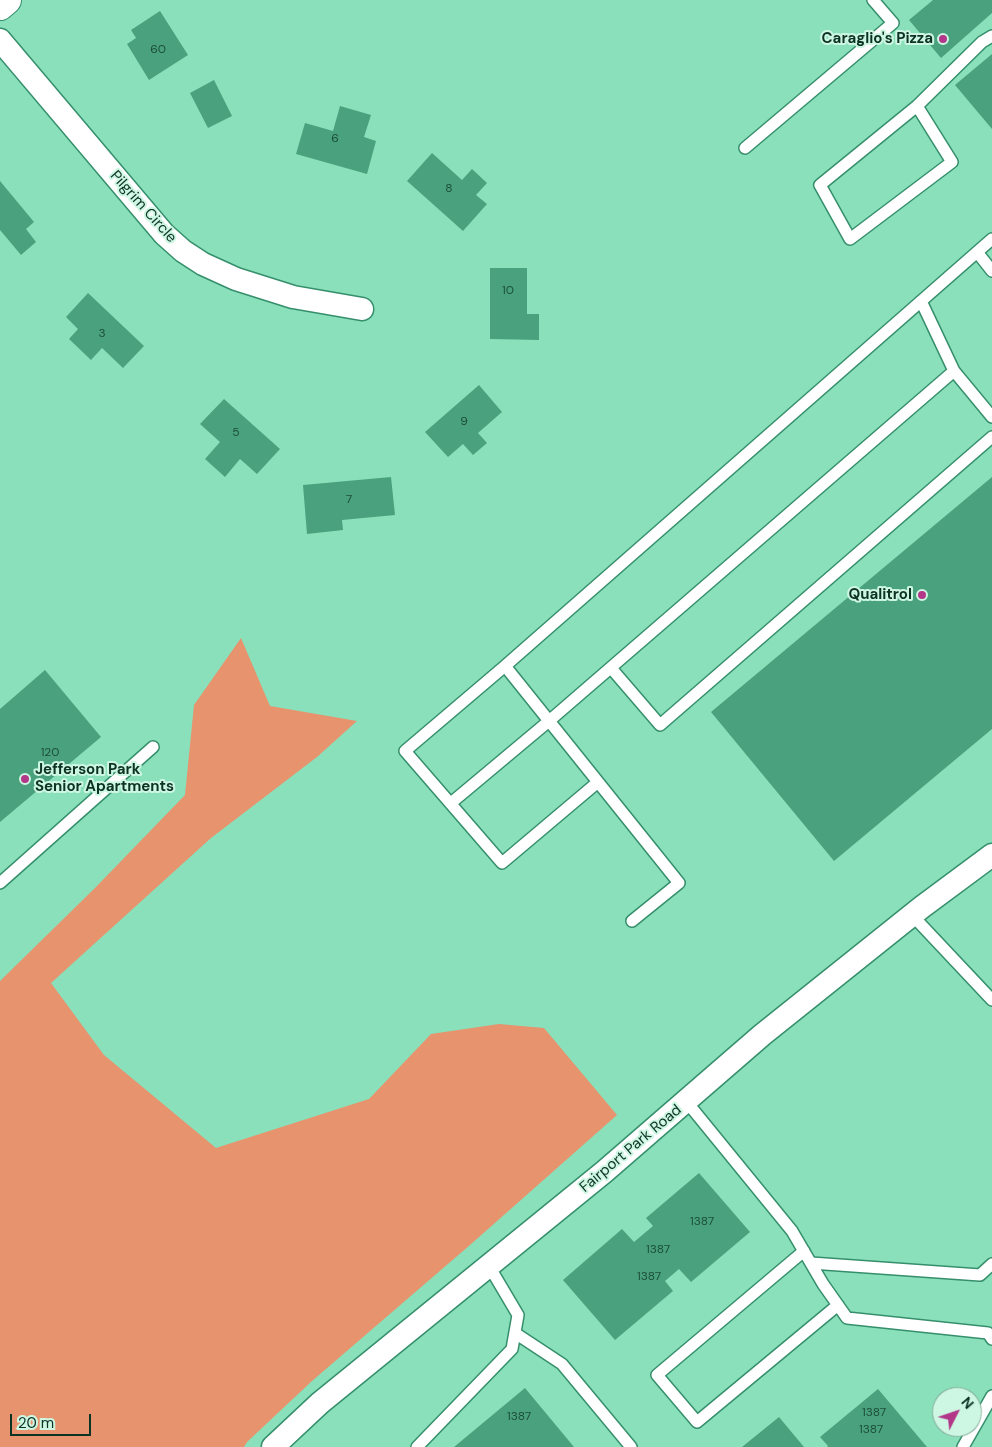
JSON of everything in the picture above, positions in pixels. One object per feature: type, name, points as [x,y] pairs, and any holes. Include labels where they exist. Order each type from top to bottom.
[{"type":"street","points":[[0,6],[7,0]]},
{"type":"street","name":"Pilgrim Circle","points":[[0,40],[164,234],[183,250],[203,264],[236,280],[293,297],[362,309]]},
{"type":"street","name":"Fairport Park Road","points":[[273,1447],[320,1403],[604,1172],[762,1035],[912,915],[992,855]]},
{"type":"lane","points":[[745,148],[893,23],[873,0]]},
{"type":"lane","points":[[917,106],[952,162],[850,239],[820,185],[917,106],[982,42],[992,36]]},
{"type":"lane","points":[[598,782],[502,863],[406,751],[992,239]]},
{"type":"lane","points":[[977,252],[992,271]]},
{"type":"lane","points":[[921,301],[954,370],[992,417]]},
{"type":"lane","points":[[451,803],[550,722],[954,370]]},
{"type":"lane","points":[[611,668],[660,725],[992,437]]},
{"type":"lane","points":[[504,666],[679,883],[632,921]]},
{"type":"lane","points":[[0,883],[153,747]]},
{"type":"lane","points":[[912,915],[992,1000]]},
{"type":"lane","points":[[686,1101],[792,1230],[847,1318],[988,1334],[992,1339]]},
{"type":"lane","points":[[804,1251],[657,1374],[697,1422],[838,1305]]},
{"type":"lane","points":[[811,1263],[980,1275],[992,1264]]},
{"type":"lane","points":[[417,1447],[512,1349],[518,1315],[488,1266]]},
{"type":"lane","points":[[515,1333],[562,1364],[631,1447]]},
{"type":"lane","points":[[963,1447],[992,1396]]},
{"type":"shaded area","points":[[241,638],[270,706],[357,721],[317,757],[211,838],[51,983],[104,1055],[216,1148],[369,1099],[431,1034],[499,1024],[544,1028],[617,1115],[312,1381],[244,1447],[0,1447],[0,981],[95,888],[185,795],[194,705]]},
{"type":"building","name":"Caraglio's Pizza","points":[[933,0],[992,0],[992,13],[941,58],[909,20]]},
{"type":"building","points":[[160,11],[188,55],[149,80],[127,44],[136,38],[131,30]]},
{"type":"building","points":[[992,54],[992,129],[955,85]]},
{"type":"building","points":[[214,80],[232,116],[208,128],[190,93]]},
{"type":"building","points":[[340,106],[371,115],[364,137],[376,141],[367,174],[296,154],[305,123],[333,131]]},
{"type":"building","points":[[432,153],[462,180],[472,169],[487,183],[476,195],[487,204],[463,231],[407,181]]},
{"type":"building","points":[[0,181],[34,222],[26,229],[36,242],[21,255],[0,230]]},
{"type":"building","points":[[490,268],[527,268],[527,314],[539,314],[539,340],[490,339]]},
{"type":"building","points":[[88,293],[144,346],[123,368],[102,348],[91,360],[69,339],[78,329],[66,317]]},
{"type":"building","points":[[479,385],[502,412],[478,433],[487,443],[473,455],[463,444],[448,457],[425,432]]},
{"type":"building","points":[[224,399],[280,449],[257,474],[240,459],[225,477],[205,459],[220,442],[200,424]]},
{"type":"building","points":[[391,477],[395,515],[342,520],[343,530],[307,534],[303,485]]},
{"type":"building","name":"Qualitrol","points":[[992,477],[992,729],[834,861],[711,712]]},
{"type":"building","name":"Jefferson Park Senior Apartments","points":[[45,670],[101,737],[0,822],[0,709]]},
{"type":"building","points":[[699,1173],[750,1232],[691,1282],[679,1269],[665,1281],[673,1291],[615,1340],[563,1280],[622,1229],[634,1242],[653,1226],[646,1218]]},
{"type":"building","points":[[525,1388],[574,1447],[454,1447]]},
{"type":"building","points":[[878,1389],[927,1447],[827,1447],[820,1437]]},
{"type":"building","points":[[779,1417],[804,1447],[742,1447]]},
{"type":"place","name":"Caraglio's Pizza","points":[[943,39]]},
{"type":"place","name":"Qualitrol","points":[[922,595]]},
{"type":"place","name":"Jefferson Park Senior Apartments","points":[[25,779]]}]
